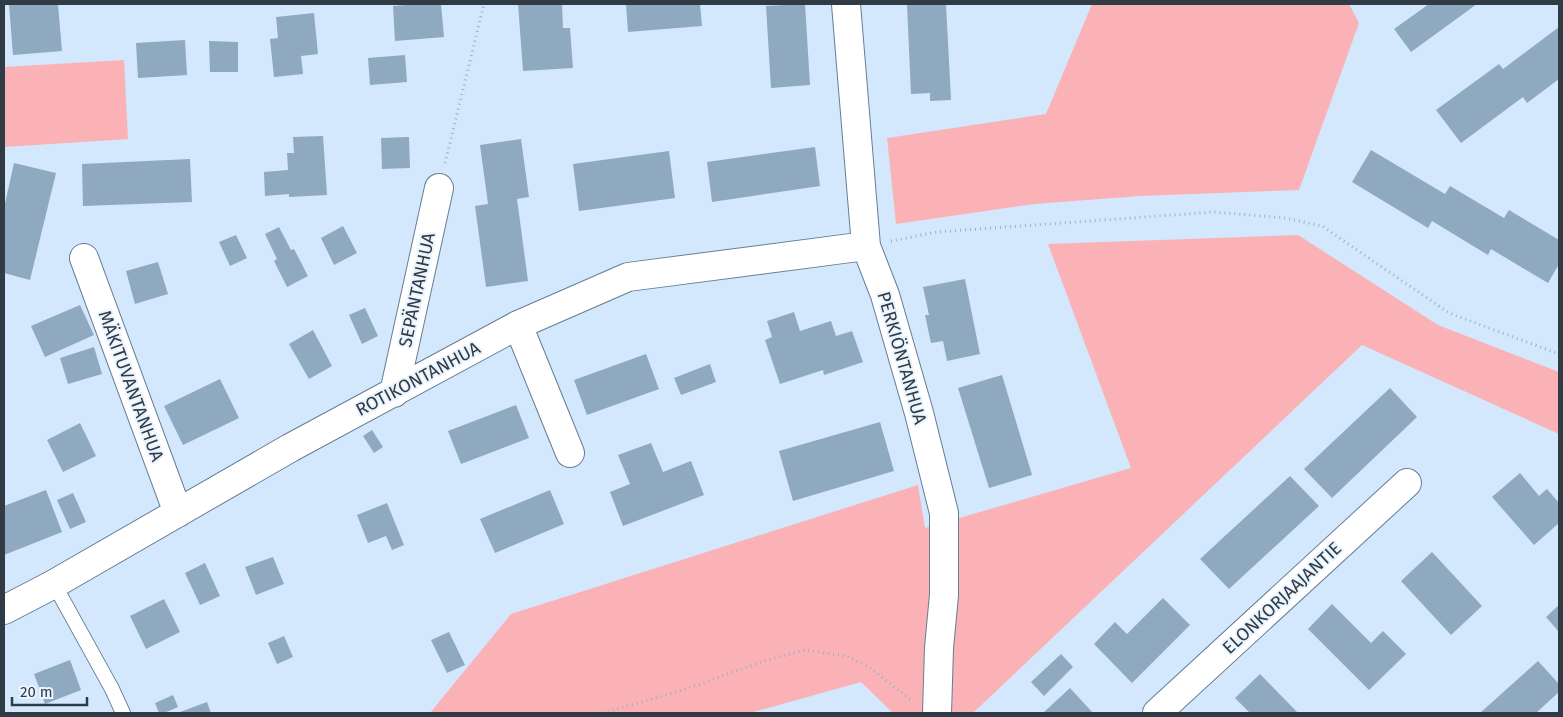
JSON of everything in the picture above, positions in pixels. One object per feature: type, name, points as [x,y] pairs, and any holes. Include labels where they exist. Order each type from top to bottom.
[{"type":"street","name":"PERKIÖNTANHUA","points":[[846,4],[866,246],[890,313],[919,413],[944,513],[944,595],[939,648],[937,713]]},
{"type":"street","name":"SEPÄNTANHUA","points":[[394,392],[439,188]]},
{"type":"street","name":"ROTIKONTANHUA","points":[[4,610],[54,584],[290,448],[518,325],[628,277],[866,246]]},
{"type":"street","name":"MÄKITUVANTANHUA","points":[[84,258],[178,513]]},
{"type":"street","points":[[518,325],[570,454]]},
{"type":"street","name":"ELONKORJAAJANTIE","points":[[1157,713],[1407,483]]},
{"type":"lane","points":[[54,584],[112,689],[123,713]]},
{"type":"path","points":[[439,188],[484,4]]},
{"type":"path","points":[[866,246],[937,232],[1214,212],[1285,218],[1322,226],[1449,313],[1559,354]]},
{"type":"path","points":[[603,713],[680,690],[767,660],[805,650],[846,656],[869,667],[912,702]]},
{"type":"shaded area","points":[[1092,4],[1349,4],[1359,23],[1299,190],[1140,196],[1034,204],[896,224],[887,138],[1046,114]]},
{"type":"shaded area","points":[[124,60],[128,139],[4,147],[4,67]]},
{"type":"shaded area","points":[[1298,235],[1438,325],[1559,372],[1559,434],[1362,345],[973,713],[893,713],[861,682],[750,713],[430,713],[511,614],[918,485],[925,528],[1131,468],[1048,244]]},
{"type":"building","points":[[9,4],[58,4],[62,51],[13,55]]},
{"type":"building","points":[[441,4],[444,37],[395,41],[393,6]]},
{"type":"building","points":[[518,4],[562,4],[563,28],[570,28],[573,68],[523,71]]},
{"type":"building","points":[[626,4],[700,4],[702,26],[628,32]]},
{"type":"building","points":[[805,4],[810,85],[771,88],[766,6]]},
{"type":"building","points":[[907,4],[946,4],[951,100],[930,101],[930,93],[911,94]]},
{"type":"building","points":[[1429,4],[1477,4],[1411,52],[1394,29]]},
{"type":"building","points":[[314,13],[318,54],[301,56],[303,74],[274,77],[270,39],[278,38],[276,17]]},
{"type":"building","points":[[1559,27],[1559,79],[1527,103],[1523,97],[1461,143],[1436,110],[1499,64],[1503,69]]},
{"type":"building","points":[[185,40],[187,75],[138,78],[136,43]]},
{"type":"building","points":[[209,41],[238,42],[238,72],[210,72]]},
{"type":"building","points":[[405,55],[407,82],[370,85],[368,58]]},
{"type":"building","points":[[323,136],[327,195],[289,197],[289,194],[265,196],[264,172],[288,170],[287,153],[294,153],[293,137]]},
{"type":"building","points":[[409,137],[410,168],[382,169],[381,138]]},
{"type":"building","points":[[521,139],[529,197],[517,199],[528,281],[486,287],[475,206],[488,204],[480,145]]},
{"type":"building","points":[[815,147],[820,186],[712,202],[707,162]]},
{"type":"building","points":[[1371,150],[1445,194],[1450,186],[1504,218],[1509,210],[1559,240],[1559,264],[1548,283],[1491,249],[1488,255],[1432,221],[1428,228],[1352,182]]},
{"type":"building","points":[[669,151],[675,198],[579,211],[573,164]]},
{"type":"building","points":[[190,159],[192,202],[83,206],[82,164]]},
{"type":"building","points":[[14,163],[56,173],[30,280],[4,273],[4,208]]},
{"type":"building","points":[[343,226],[357,253],[334,265],[321,238]]},
{"type":"building","points":[[279,227],[291,250],[294,249],[308,276],[287,287],[274,261],[277,259],[265,234]]},
{"type":"building","points":[[236,235],[247,258],[230,266],[219,242]]},
{"type":"building","points":[[158,262],[168,294],[135,304],[126,271]]},
{"type":"building","points":[[965,279],[980,354],[947,361],[943,341],[931,343],[925,315],[929,315],[923,287]]},
{"type":"building","points":[[80,305],[94,335],[45,357],[31,326]]},
{"type":"building","points":[[365,308],[378,336],[362,344],[349,315]]},
{"type":"building","points":[[794,312],[800,331],[831,321],[836,336],[852,331],[863,362],[824,375],[823,370],[780,384],[765,340],[772,337],[767,321]]},
{"type":"building","points":[[313,330],[332,366],[309,379],[289,344]]},
{"type":"building","points":[[94,347],[102,374],[68,384],[60,358]]},
{"type":"building","points":[[646,354],[659,389],[587,415],[574,380]]},
{"type":"building","points":[[710,364],[716,382],[681,395],[674,378]]},
{"type":"building","points":[[1002,375],[1032,475],[989,488],[958,388]]},
{"type":"building","points":[[220,379],[239,418],[183,445],[164,406]]},
{"type":"building","points":[[1390,388],[1417,417],[1332,498],[1304,469]]},
{"type":"building","points":[[516,405],[529,438],[461,464],[448,431]]},
{"type":"building","points":[[880,422],[894,471],[793,501],[779,451]]},
{"type":"building","points":[[80,423],[96,456],[63,472],[47,440]]},
{"type":"building","points":[[372,430],[383,447],[374,453],[363,436]]},
{"type":"building","points":[[651,443],[663,472],[691,461],[704,495],[623,526],[610,492],[630,484],[618,455]]},
{"type":"building","points":[[1520,473],[1539,496],[1547,489],[1559,503],[1559,523],[1534,545],[1492,497]]},
{"type":"building","points":[[1290,476],[1319,506],[1229,589],[1200,559]]},
{"type":"building","points":[[46,490],[62,532],[4,555],[4,506]]},
{"type":"building","points":[[550,490],[564,524],[495,553],[480,519]]},
{"type":"building","points":[[73,493],[86,522],[70,529],[57,500]]},
{"type":"building","points":[[387,503],[404,545],[392,550],[386,536],[368,543],[357,515]]},
{"type":"building","points":[[1432,552],[1482,606],[1451,635],[1401,581]]},
{"type":"building","points":[[273,557],[284,584],[256,595],[245,567]]},
{"type":"building","points":[[205,563],[220,596],[200,605],[185,573]]},
{"type":"building","points":[[1163,598],[1190,625],[1132,683],[1094,644],[1115,622],[1127,634]]},
{"type":"building","points":[[164,599],[180,632],[146,649],[130,616]]},
{"type":"building","points":[[1332,604],[1371,643],[1383,631],[1406,654],[1369,690],[1308,629]]},
{"type":"building","points":[[1559,605],[1559,632],[1546,617]]},
{"type":"building","points":[[449,632],[465,665],[447,673],[431,640]]},
{"type":"building","points":[[284,636],[293,657],[277,664],[268,643]]},
{"type":"building","points":[[1061,654],[1073,667],[1044,696],[1031,682]]},
{"type":"building","points":[[70,660],[81,690],[45,704],[34,674]]},
{"type":"building","points":[[1538,661],[1559,684],[1559,692],[1536,713],[1480,713]]},
{"type":"building","points":[[1260,674],[1298,713],[1250,713],[1235,698]]},
{"type":"building","points":[[1070,688],[1093,713],[1043,713]]},
{"type":"building","points":[[173,695],[178,707],[164,713],[159,713],[155,703]]},
{"type":"building","points":[[207,702],[211,713],[180,712]]}]
